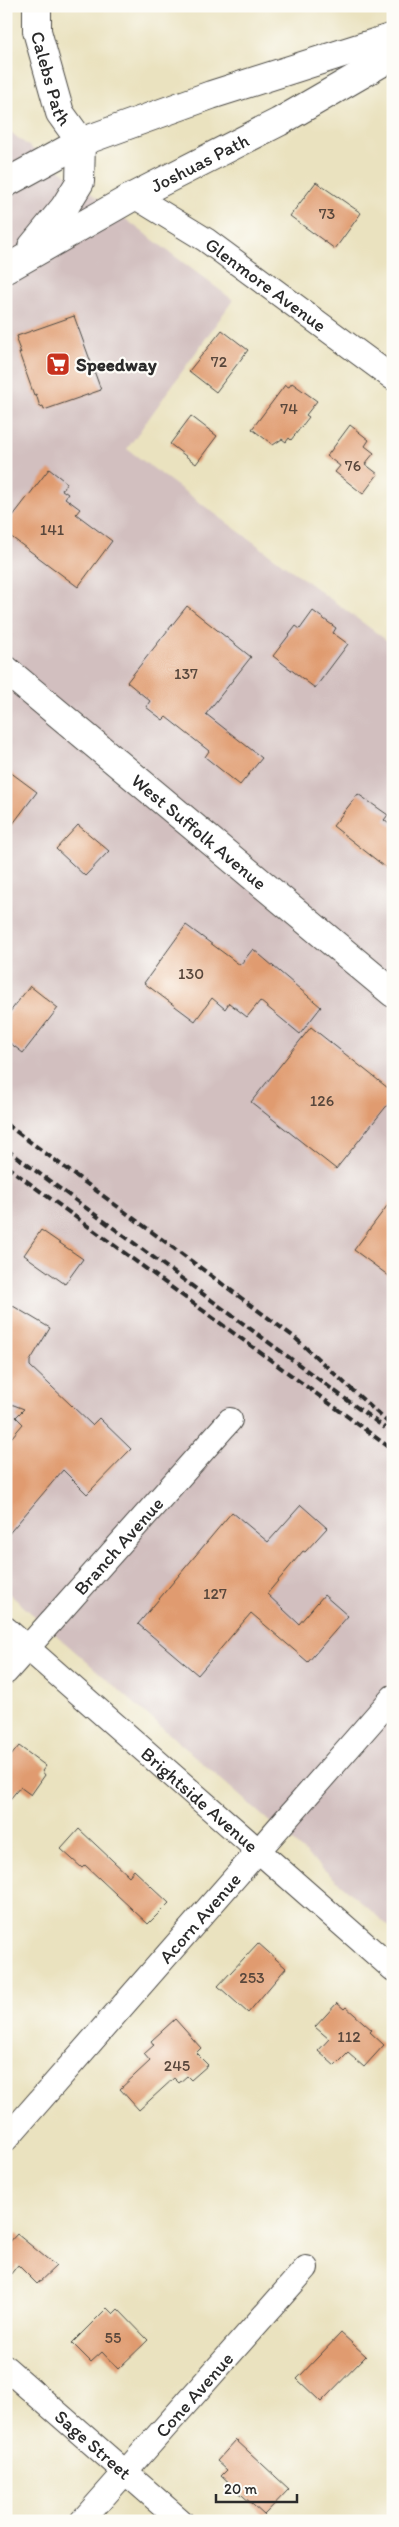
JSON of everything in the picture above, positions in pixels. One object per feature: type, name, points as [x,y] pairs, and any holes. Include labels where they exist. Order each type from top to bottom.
[{"type":"main road","name":"Calebs Path","points":[[37,6],[37,31],[60,113],[81,142]]},
{"type":"main road","points":[[6,182],[81,142],[211,95],[393,37]]},
{"type":"main road","name":"Joshuas Path","points":[[13,265],[134,196],[279,122],[393,56]]},
{"type":"main road","points":[[13,265],[64,208],[80,182],[81,142]]},
{"type":"main road","name":"West Suffolk Avenue","points":[[6,670],[393,993]]},
{"type":"street","name":"Glenmore Avenue","points":[[134,196],[206,240],[393,378]]},
{"type":"street","name":"Branch Avenue","points":[[6,1672],[230,1420]]},
{"type":"street","name":"Brightside Avenue","points":[[6,1629],[393,1969]]},
{"type":"street","name":"Acorn Avenue","points":[[6,2138],[393,1697]]},
{"type":"street","name":"Cone Avenue","points":[[82,2521],[306,2268]]},
{"type":"street","name":"Sage Street","points":[[6,2368],[181,2521]]},
{"type":"shaded area","points":[[6,129],[233,300],[127,449],[393,645],[393,1930],[6,1591]]},
{"type":"building","points":[[316,182],[361,213],[335,249],[290,216]]},
{"type":"building","points":[[74,316],[101,390],[44,410],[43,406],[40,407],[36,394],[34,395],[19,353],[21,353],[16,340],[18,339],[17,336]]},
{"type":"building","points":[[222,330],[248,350],[216,392],[189,371]]},
{"type":"building","points":[[292,383],[317,401],[306,415],[309,417],[291,440],[289,438],[286,442],[282,439],[273,445],[252,429],[285,385],[289,387]]},
{"type":"building","points":[[191,416],[217,436],[196,464],[170,444]]},
{"type":"building","points":[[350,425],[369,440],[365,446],[374,453],[365,464],[378,474],[363,494],[335,472],[340,466],[327,456]]},
{"type":"building","points":[[49,469],[67,483],[62,490],[68,494],[65,498],[80,509],[76,514],[112,541],[78,587],[6,533],[6,525]]},
{"type":"building","points":[[187,606],[251,657],[206,714],[262,758],[240,785],[205,757],[209,751],[166,717],[163,720],[146,707],[150,701],[127,682]]},
{"type":"building","points":[[313,611],[336,628],[333,633],[348,644],[315,688],[273,656],[296,626],[300,629]]},
{"type":"building","points":[[6,769],[37,792],[6,833]]},
{"type":"building","points":[[358,794],[388,815],[384,820],[393,827],[393,873],[333,826]]},
{"type":"building","points":[[78,825],[109,851],[85,876],[56,849]]},
{"type":"building","points":[[186,925],[240,965],[253,949],[321,1007],[300,1034],[260,1001],[247,1017],[229,1003],[225,1009],[212,998],[195,1021],[144,983]]},
{"type":"building","points":[[30,986],[58,1008],[23,1053],[6,1040],[6,1017]]},
{"type":"building","points":[[311,1027],[393,1092],[393,1098],[336,1169],[251,1102]]},
{"type":"building","points":[[393,1198],[393,1279],[354,1250]]},
{"type":"building","points":[[41,1230],[83,1259],[65,1284],[24,1255]]},
{"type":"building","points":[[13,1306],[50,1328],[30,1361],[30,1366],[92,1425],[99,1418],[131,1449],[87,1494],[63,1470],[6,1537],[6,1444],[23,1424],[16,1417],[24,1409],[6,1402],[6,1318]]},
{"type":"building","points":[[301,1505],[327,1528],[305,1552],[303,1551],[267,1594],[299,1624],[324,1595],[348,1616],[308,1662],[251,1613],[198,1675],[138,1624],[232,1512],[268,1542]]},
{"type":"building","points":[[19,1746],[46,1766],[42,1771],[45,1775],[31,1795],[20,1787],[6,1804],[6,1762]]},
{"type":"building","points":[[79,1829],[129,1876],[134,1870],[169,1903],[148,1924],[85,1865],[82,1868],[61,1849]]},
{"type":"building","points":[[258,1943],[286,1968],[248,2013],[218,1986]]},
{"type":"building","points":[[337,2003],[344,2009],[346,2007],[372,2030],[370,2032],[384,2045],[364,2067],[348,2053],[335,2066],[318,2051],[329,2039],[315,2027]]},
{"type":"building","points":[[175,2019],[201,2048],[196,2053],[208,2065],[191,2080],[187,2076],[179,2083],[174,2078],[139,2110],[120,2089],[150,2061],[144,2054],[154,2045],[151,2041]]},
{"type":"building","points":[[17,2234],[56,2266],[37,2284],[18,2265],[6,2280],[6,2246]]},
{"type":"building","points":[[107,2308],[113,2314],[118,2309],[148,2340],[118,2369],[102,2352],[91,2362],[72,2343]]},
{"type":"building","points":[[341,2333],[366,2356],[321,2402],[297,2379]]},
{"type":"building","points":[[236,2440],[289,2489],[264,2515],[221,2476],[227,2470],[217,2461]]},
{"type":"railway","points":[[6,1124],[294,1337],[393,1427]]},
{"type":"railway","points":[[6,1149],[385,1428]]},
{"type":"railway","points":[[6,1166],[393,1450]]},
{"type":"place","name":"Speedway","points":[[58,364]]}]
